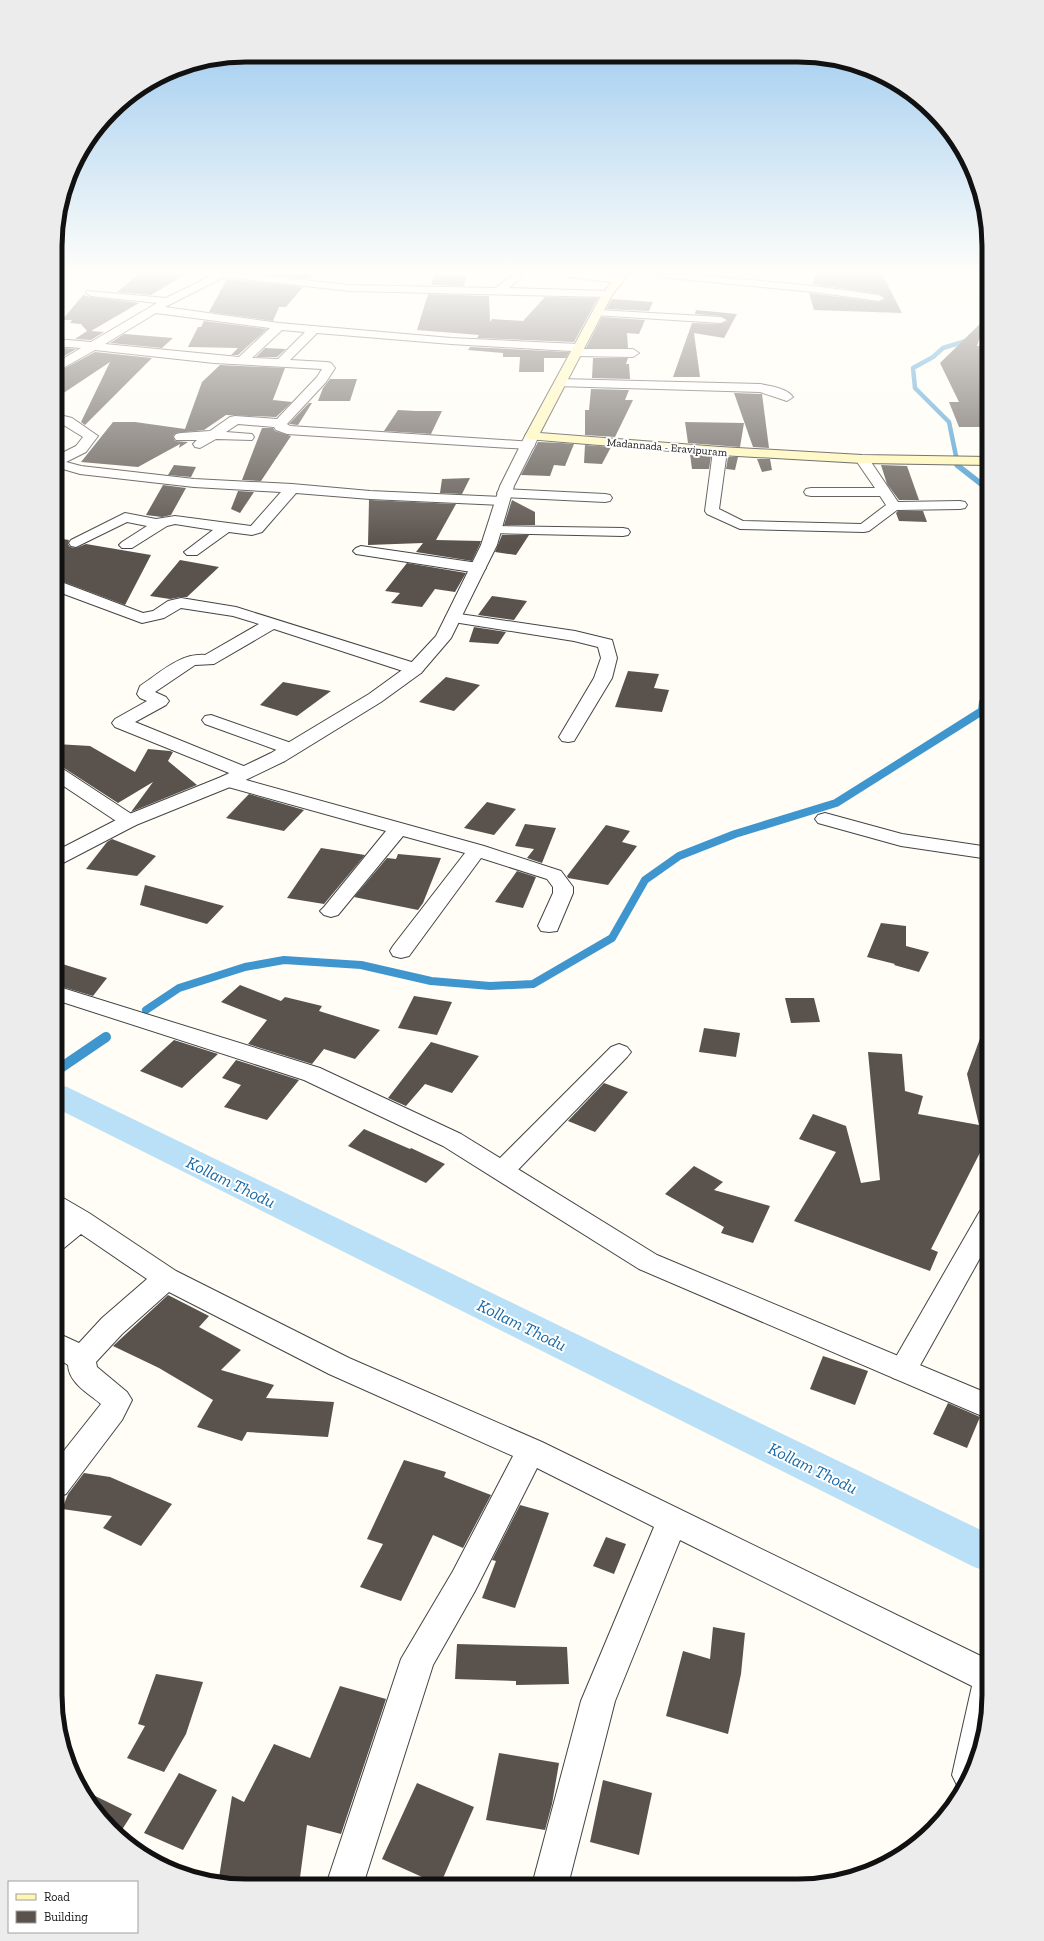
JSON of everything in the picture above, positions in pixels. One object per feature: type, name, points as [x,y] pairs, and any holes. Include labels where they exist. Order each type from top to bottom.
[{"type":"main road","points":[[530,440],[570,365]]},
{"type":"main road","name":"Madannada - Eravipuram","points":[[530,440],[862,459],[982,460]]},
{"type":"street","points":[[280,423],[322,379],[329,368],[322,365],[313,365]]},
{"type":"street","points":[[560,383],[760,388],[771,390],[787,397]]},
{"type":"street","points":[[62,420],[67,421],[91,436],[81,450],[62,459]]},
{"type":"street","points":[[200,444],[235,420],[280,423]]},
{"type":"street","points":[[62,856],[128,821],[236,777],[291,749],[375,698],[415,669],[443,638],[489,545],[503,497],[530,440],[301,431],[287,430],[281,427],[280,423]]},
{"type":"street","points":[[181,437],[213,435],[247,437]]},
{"type":"street","points":[[720,451],[712,511],[740,525],[864,528],[894,506],[960,505]]},
{"type":"street","points":[[862,459],[894,506]]},
{"type":"street","points":[[62,464],[80,470],[186,482],[292,488],[370,495],[605,498]]},
{"type":"street","points":[[76,543],[125,517],[156,523],[175,520],[252,531],[257,530],[292,488]]},
{"type":"street","points":[[811,492],[884,492]]},
{"type":"street","points":[[127,545],[163,522]]},
{"type":"street","points":[[192,552],[226,527]]},
{"type":"street","points":[[494,530],[623,532]]},
{"type":"street","points":[[361,551],[478,568]]},
{"type":"street","points":[[62,587],[142,618],[158,615],[174,604],[181,603],[236,612],[415,669]]},
{"type":"street","points":[[453,618],[575,636],[606,644],[609,658],[604,678],[568,737]]},
{"type":"street","points":[[273,623],[208,660],[196,659],[189,661],[146,690],[146,694],[160,701],[121,723],[236,777],[398,829],[476,850],[554,875],[560,880],[563,887],[563,893],[549,926]]},
{"type":"street","points":[[210,720],[291,749]]},
{"type":"street","points":[[62,777],[128,821]]},
{"type":"street","points":[[825,819],[901,840],[982,851]]},
{"type":"street","points":[[331,910],[398,829]]},
{"type":"street","points":[[401,951],[476,850]]},
{"type":"street","points":[[62,995],[312,1074],[452,1140],[648,1262],[982,1404]]},
{"type":"street","points":[[502,1171],[619,1052]]},
{"type":"street","points":[[62,1227],[68,1213],[166,1278],[339,1366],[531,1451],[982,1674]]},
{"type":"street","points":[[903,1370],[982,1230]]},
{"type":"street","points":[[62,1476],[112,1412],[118,1400],[83,1372],[82,1359],[112,1326],[166,1278]]},
{"type":"street","points":[[62,1347],[82,1359]]},
{"type":"street","points":[[346,1879],[418,1658],[464,1581],[531,1451]]},
{"type":"street","points":[[552,1879],[598,1701],[672,1521]]},
{"type":"building","points":[[72,365],[106,365],[62,394],[62,370]]},
{"type":"building","points":[[109,365],[145,365],[85,425],[81,422]]},
{"type":"building","points":[[220,365],[285,368],[271,405],[273,400],[292,402],[276,417],[226,415],[204,430],[176,433],[173,436],[175,441],[188,442],[179,448],[180,444],[138,467],[81,462],[113,422],[135,422],[185,429],[202,382]]},
{"type":"building","points":[[519,365],[544,365],[544,372],[519,372]]},
{"type":"building","points":[[593,365],[629,365],[630,379],[592,378]]},
{"type":"building","points":[[677,365],[698,365],[700,377],[673,377]]},
{"type":"building","points":[[941,365],[982,365],[982,427],[959,427],[949,402],[959,402]]},
{"type":"building","points":[[330,379],[357,379],[350,401],[318,401],[323,388]]},
{"type":"building","points":[[591,389],[629,390],[625,400],[633,400],[615,437],[585,435],[585,410],[589,410]]},
{"type":"building","points":[[734,393],[762,394],[769,448],[753,447]]},
{"type":"building","points":[[309,403],[312,403],[298,425],[289,424]]},
{"type":"building","points":[[398,410],[442,411],[431,434],[384,431]]},
{"type":"building","points":[[685,422],[744,423],[740,447],[688,443]]},
{"type":"building","points":[[262,428],[273,428],[275,431],[291,436],[261,481],[242,480]]},
{"type":"building","points":[[538,442],[574,444],[565,466],[554,465],[550,476],[521,475]]},
{"type":"building","points":[[585,445],[611,447],[602,464],[584,463]]},
{"type":"building","points":[[690,454],[711,456],[709,469],[692,469]]},
{"type":"building","points":[[728,457],[738,457],[735,470],[726,469]]},
{"type":"building","points":[[757,459],[770,459],[772,470],[762,472]]},
{"type":"building","points":[[174,465],[196,467],[191,477],[168,475]]},
{"type":"building","points":[[881,465],[907,466],[919,500],[899,500],[887,484]]},
{"type":"building","points":[[470,478],[462,494],[440,493],[442,479]]},
{"type":"building","points":[[163,485],[186,488],[171,515],[162,517],[146,515]]},
{"type":"building","points":[[238,491],[254,492],[240,513],[231,509]]},
{"type":"building","points":[[369,500],[456,504],[436,540],[481,541],[472,561],[416,552],[423,543],[368,545]]},
{"type":"building","points":[[512,500],[535,512],[535,525],[504,525]]},
{"type":"building","points":[[898,511],[923,511],[927,522],[899,521],[896,513]]},
{"type":"building","points":[[502,535],[529,535],[516,555],[495,552]]},
{"type":"building","points":[[62,539],[69,540],[68,544],[70,547],[76,548],[86,544],[151,555],[125,605],[62,581]]},
{"type":"building","points":[[180,560],[219,567],[187,597],[170,599],[150,596]]},
{"type":"building","points":[[407,563],[466,573],[455,592],[435,589],[422,607],[391,603],[400,593],[385,591]]},
{"type":"building","points":[[492,596],[527,601],[514,620],[478,615]]},
{"type":"building","points":[[474,627],[506,632],[498,644],[469,642]]},
{"type":"building","points":[[628,671],[659,674],[654,688],[669,690],[662,712],[615,707]]},
{"type":"building","points":[[446,677],[480,685],[454,711],[419,702]]},
{"type":"building","points":[[283,682],[331,691],[297,716],[260,705]]},
{"type":"building","points":[[62,744],[90,746],[135,772],[148,749],[170,751],[173,752],[168,761],[197,785],[131,812],[153,782],[118,803],[62,768]]},
{"type":"building","points":[[249,794],[304,810],[284,831],[226,818]]},
{"type":"building","points":[[487,802],[516,809],[494,835],[464,828]]},
{"type":"building","points":[[525,824],[556,828],[542,863],[527,858],[534,849],[515,846]]},
{"type":"building","points":[[606,825],[630,831],[622,842],[637,846],[608,885],[568,878],[567,876]]},
{"type":"building","points":[[112,839],[156,856],[137,876],[86,869],[107,842]]},
{"type":"building","points":[[321,848],[365,855],[324,904],[287,898]]},
{"type":"building","points":[[398,854],[441,858],[423,903],[418,910],[354,897],[387,858],[396,859]]},
{"type":"building","points":[[517,871],[536,877],[523,908],[495,902]]},
{"type":"building","points":[[145,885],[224,906],[207,924],[140,905]]},
{"type":"building","points":[[881,923],[906,926],[906,946],[929,952],[919,972],[867,957]]},
{"type":"building","points":[[62,964],[107,978],[93,996],[62,987]]},
{"type":"building","points":[[240,985],[281,1001],[285,997],[322,1006],[319,1011],[380,1030],[355,1059],[324,1049],[312,1064],[248,1044],[267,1020],[221,1002]]},
{"type":"building","points":[[414,996],[452,1002],[437,1035],[398,1028]]},
{"type":"building","points":[[785,998],[814,998],[820,1022],[791,1023]]},
{"type":"building","points":[[704,1028],[740,1033],[736,1057],[699,1052]]},
{"type":"building","points":[[982,1033],[982,1149],[931,1249],[938,1252],[930,1271],[794,1221],[836,1152],[799,1139],[813,1114],[846,1126],[861,1183],[880,1180],[868,1052],[902,1054],[905,1091],[923,1096],[918,1114],[979,1125],[967,1074]]},
{"type":"building","points":[[174,1040],[218,1054],[182,1088],[140,1071]]},
{"type":"building","points":[[431,1042],[479,1056],[452,1093],[425,1084],[406,1106],[388,1098]]},
{"type":"building","points":[[236,1060],[299,1080],[267,1120],[224,1107],[241,1085],[222,1078]]},
{"type":"building","points":[[604,1083],[628,1092],[595,1132],[568,1121]]},
{"type":"building","points":[[364,1129],[410,1149],[411,1148],[445,1164],[426,1183],[348,1146]]},
{"type":"building","points":[[694,1166],[723,1182],[714,1190],[770,1206],[753,1243],[721,1233],[724,1227],[665,1194]]},
{"type":"building","points":[[168,1295],[209,1316],[199,1327],[241,1350],[221,1370],[274,1385],[266,1398],[334,1402],[328,1437],[247,1432],[242,1441],[197,1427],[213,1400],[159,1368],[113,1346]]},
{"type":"building","points":[[823,1356],[868,1371],[855,1405],[810,1389]]},
{"type":"building","points":[[948,1403],[980,1417],[967,1448],[933,1434]]},
{"type":"building","points":[[404,1460],[446,1472],[444,1477],[491,1495],[463,1548],[433,1535],[401,1601],[360,1587],[383,1544],[367,1539]]},
{"type":"building","points":[[84,1473],[110,1477],[172,1504],[141,1546],[103,1528],[112,1516],[62,1509],[68,1494]]},
{"type":"building","points":[[520,1505],[549,1513],[515,1608],[482,1598],[496,1561],[492,1560]]},
{"type":"building","points":[[606,1537],[626,1544],[614,1574],[593,1566]]},
{"type":"building","points":[[713,1627],[745,1633],[741,1674],[728,1734],[666,1716],[683,1651],[710,1659]]},
{"type":"building","points":[[457,1644],[567,1647],[569,1684],[516,1685],[516,1681],[455,1679]]},
{"type":"building","points":[[156,1674],[203,1682],[186,1734],[164,1772],[127,1758],[145,1726],[138,1724]]},
{"type":"building","points":[[340,1686],[386,1699],[341,1834],[307,1825],[300,1879],[234,1879],[219,1877],[232,1796],[244,1802],[274,1744],[310,1758]]},
{"type":"building","points":[[499,1753],[559,1763],[552,1804],[545,1830],[486,1820]]},
{"type":"building","points":[[179,1773],[217,1790],[183,1850],[144,1833]]},
{"type":"building","points":[[603,1780],[652,1793],[639,1855],[590,1842]]},
{"type":"building","points":[[417,1783],[474,1807],[443,1879],[427,1879],[382,1859]]},
{"type":"building","points":[[91,1794],[132,1814],[122,1830],[100,1807]]},
{"type":"waterway","points":[[919,365],[913,368],[915,388],[949,422],[957,461]]},
{"type":"waterway","points":[[957,461],[957,465],[982,485]]},
{"type":"waterway","points":[[146,1010],[179,988],[245,967],[284,960],[361,965],[431,981],[490,986],[533,984],[612,938],[645,880],[679,856],[735,834],[836,803],[982,711]]},
{"type":"waterway","points":[[62,1067],[106,1037]]},
{"type":"waterway","name":"Kollam Thodu","points":[[62,1098],[982,1551]]}]
